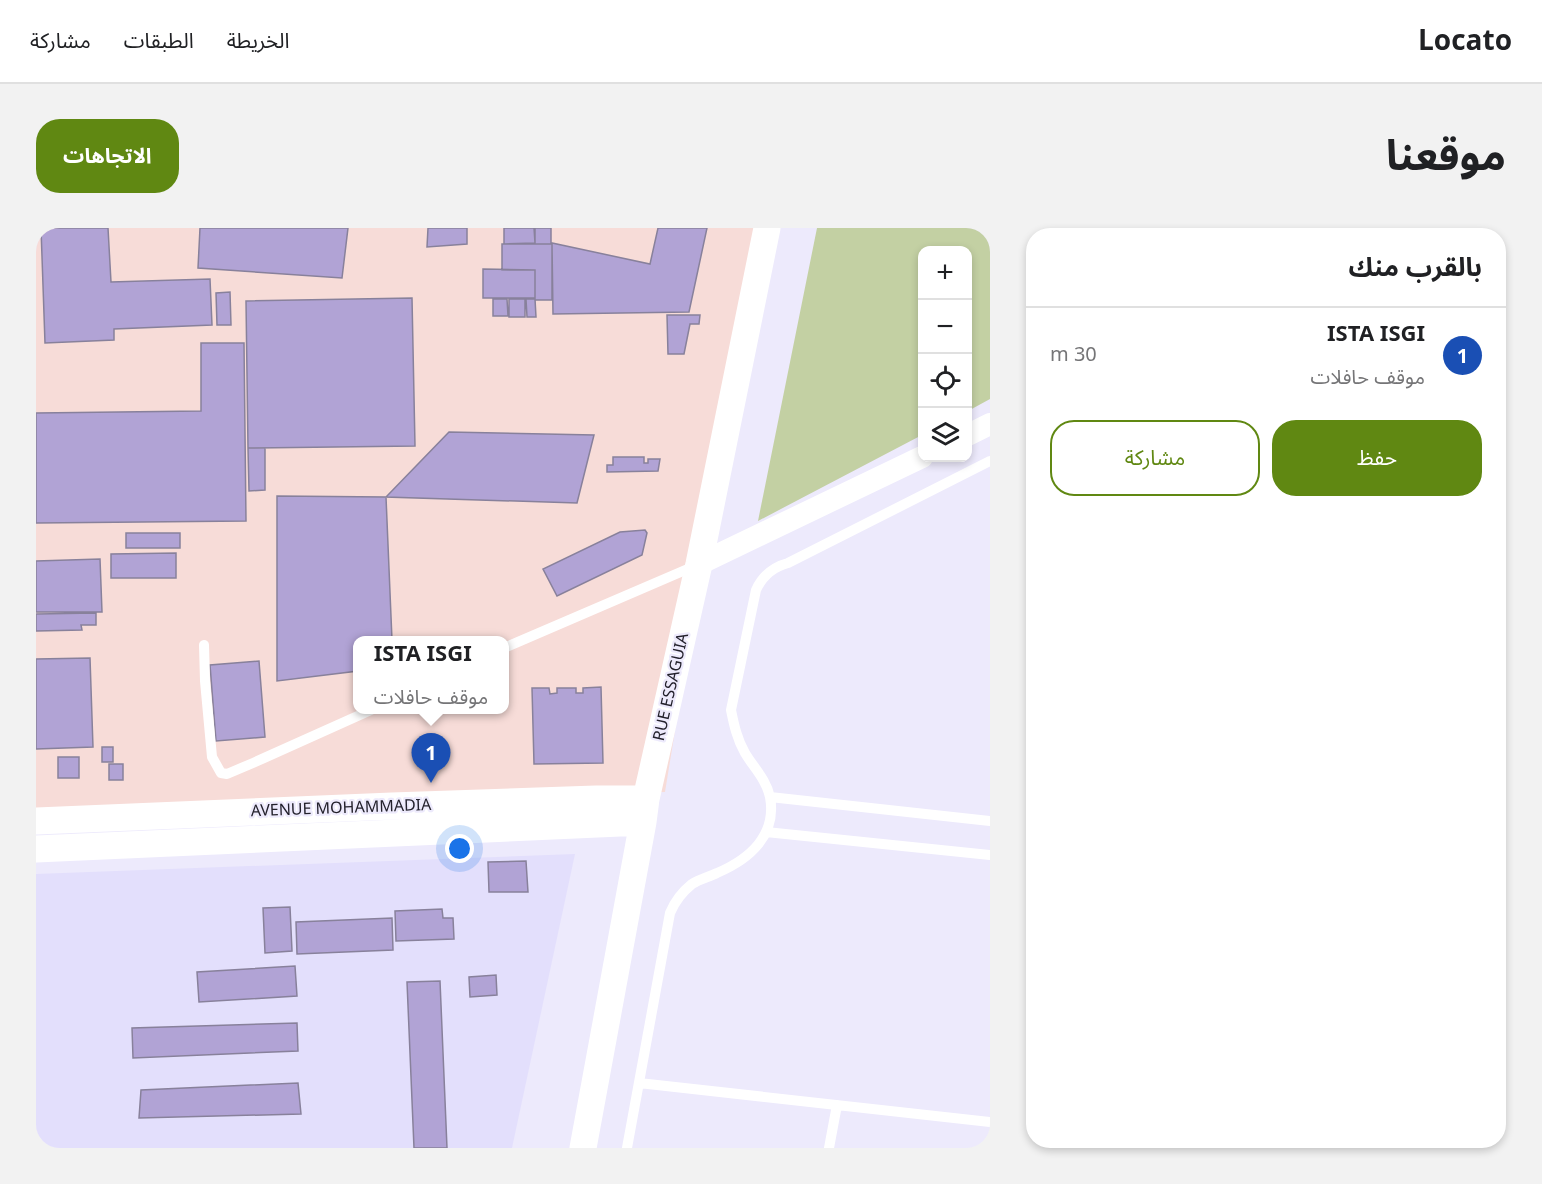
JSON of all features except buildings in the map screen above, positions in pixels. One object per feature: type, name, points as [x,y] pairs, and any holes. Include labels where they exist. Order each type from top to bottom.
[{"type":"street","name":"RUE ESSAGUIA","points":[[583,1148],[644,811],[699,564],[767,228]]},
{"type":"street","points":[[972,433],[990,424]]},
{"type":"street","points":[[699,564],[918,459]]},
{"type":"street","name":"AVENUE MOHAMMADIA","points":[[36,821],[596,799],[644,811]]},
{"type":"street","points":[[392,806],[394,834]]},
{"type":"street","name":"AVENUE MOHAMMADIA","points":[[36,849],[394,834],[644,811]]},
{"type":"street","points":[[170,815],[171,843]]},
{"type":"lane","points":[[627,1148],[670,913],[686,889],[729,868],[760,844],[770,819],[770,797],[762,777],[739,740],[731,710],[756,590],[760,582],[765,575],[780,565],[990,461]]},
{"type":"lane","points":[[509,646],[699,564]]},
{"type":"lane","points":[[204,645],[212,758],[221,773],[227,774],[362,714]]},
{"type":"lane","points":[[770,797],[990,820]]},
{"type":"lane","points":[[766,832],[990,855]]},
{"type":"lane","points":[[639,1083],[990,1122]]},
{"type":"lane","points":[[829,1148],[837,1105]]},
{"type":"shaded area","points":[[36,228],[757,228],[665,792],[36,814]]},
{"type":"shaded area","points":[[575,854],[512,1148],[36,1148],[36,874]]},
{"type":"green space","points":[[817,228],[990,228],[990,399],[972,409],[972,246],[918,246],[918,437],[758,521]]},
{"type":"place","name":"ISTA ISGI","points":[[431,783]]}]
